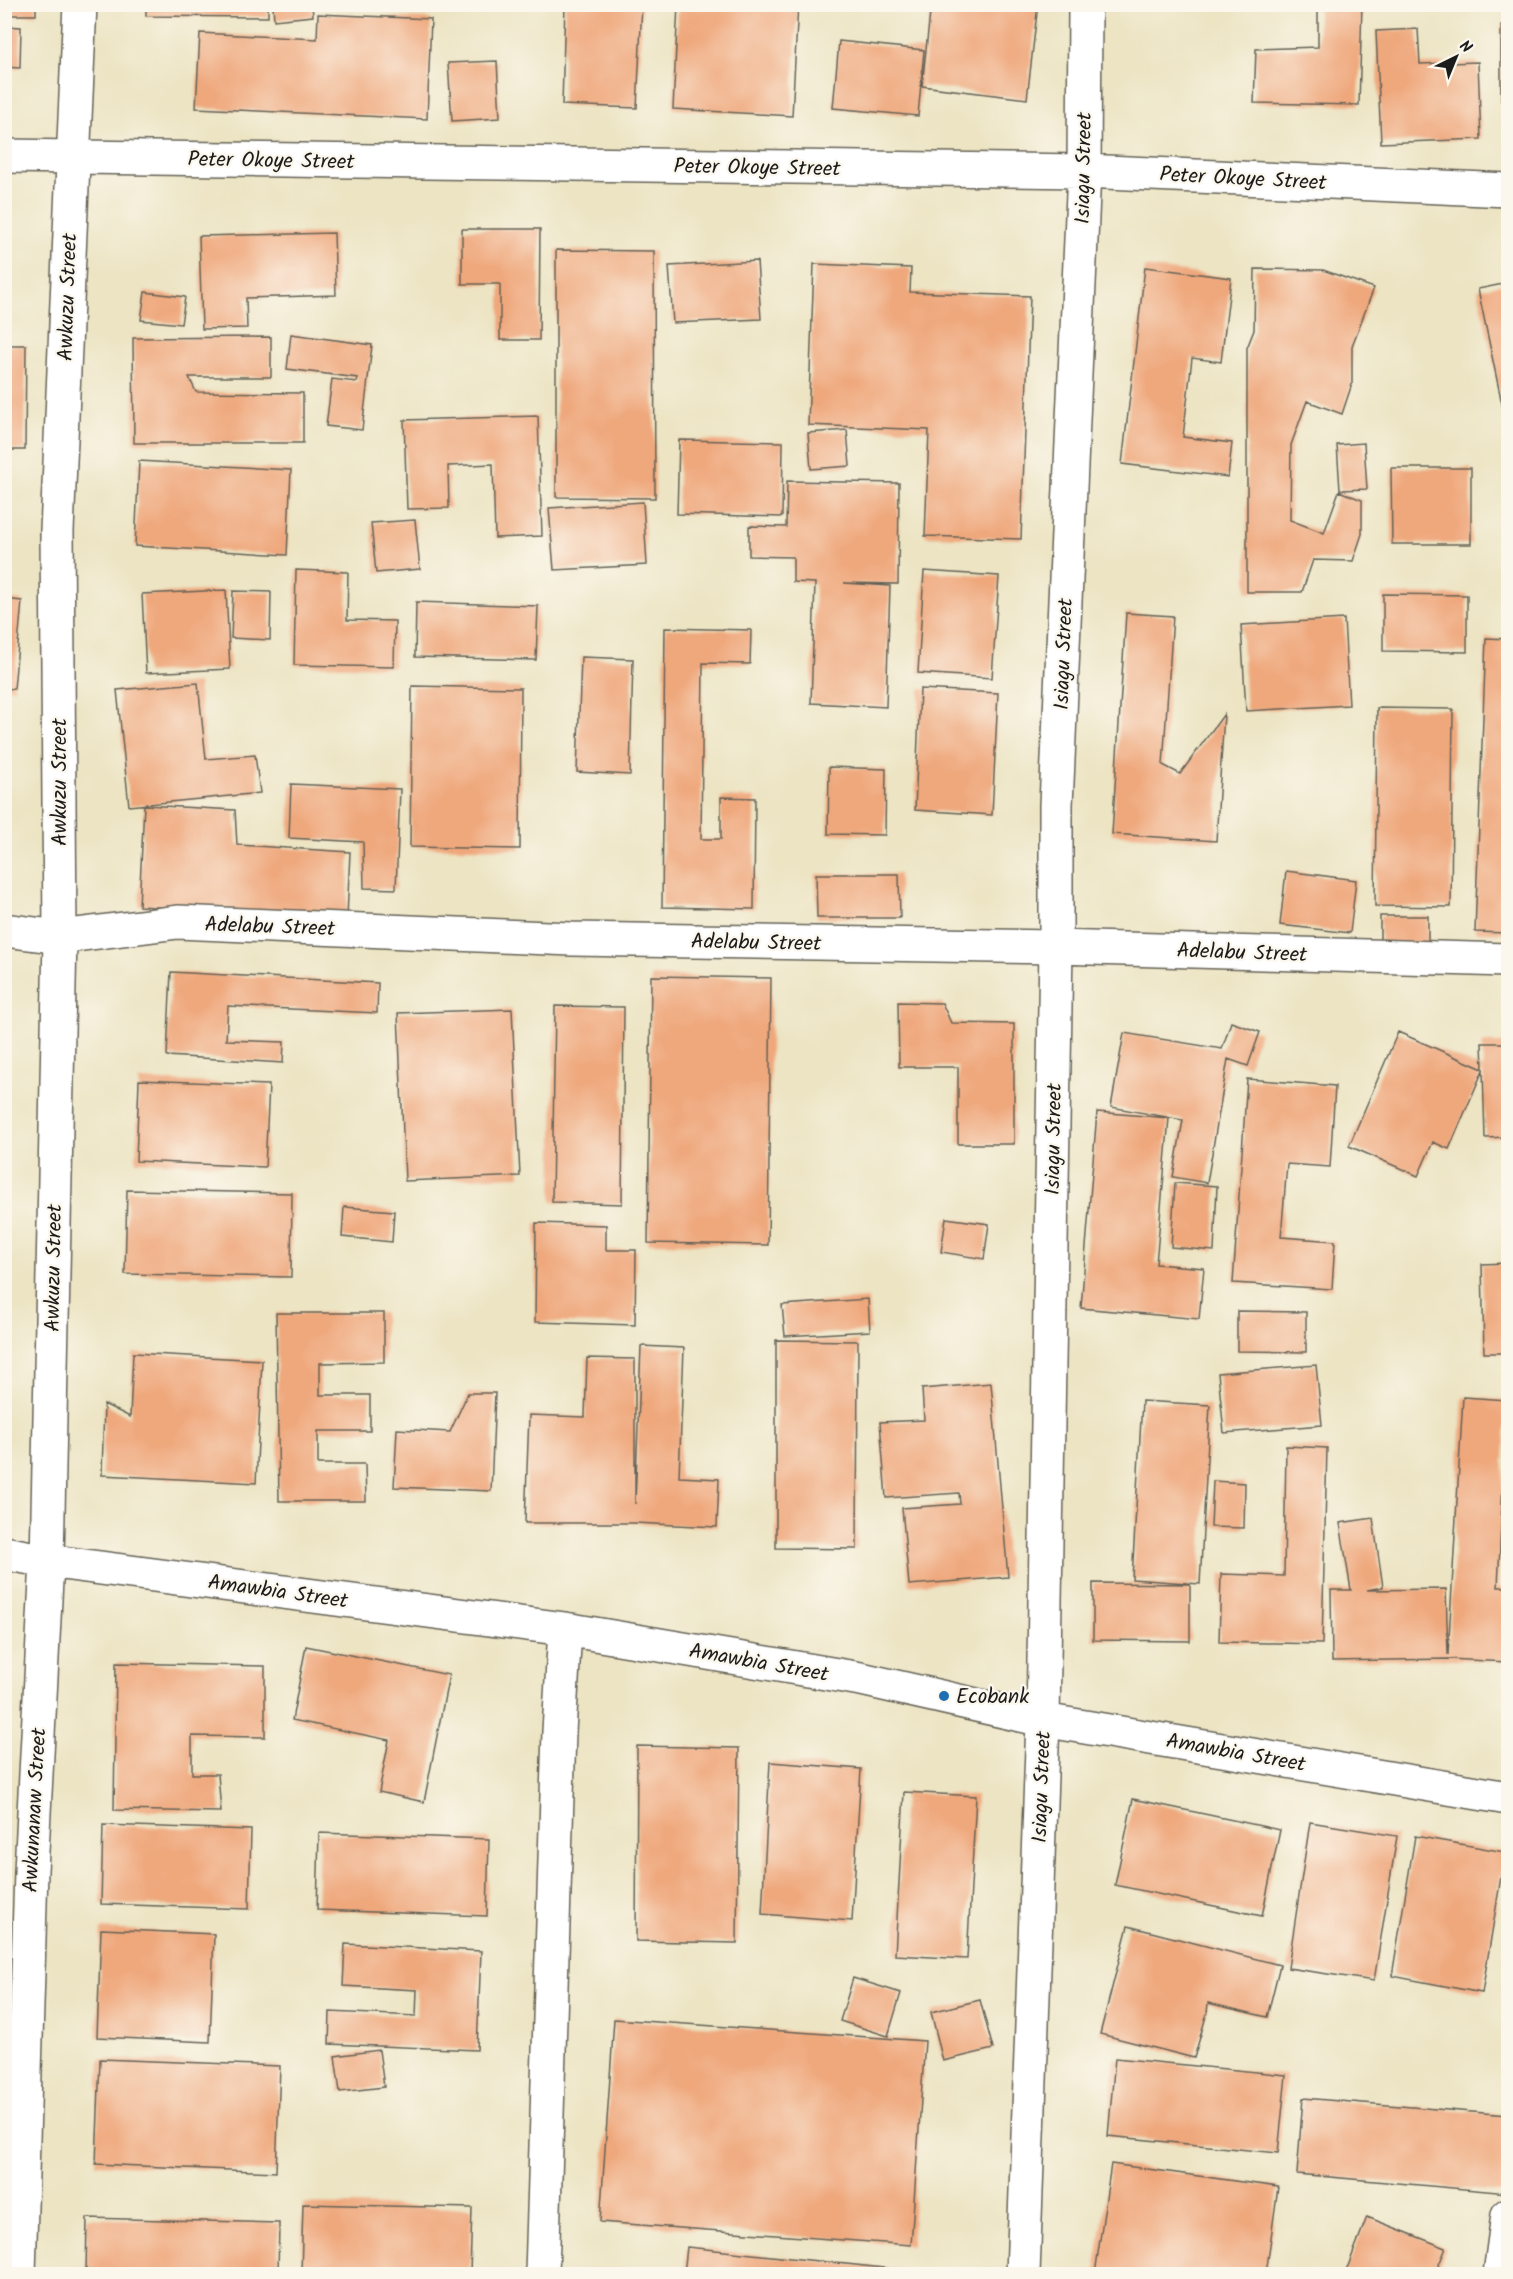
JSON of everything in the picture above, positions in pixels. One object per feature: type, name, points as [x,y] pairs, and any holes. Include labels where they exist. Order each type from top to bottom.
[{"type":"street","name":"Awkuzu Street","points":[[47,1561],[60,937],[57,531],[80,4]]},
{"type":"street","name":"Isiagu Street","points":[[1023,2274],[1043,1720],[1056,947],[1056,805],[1084,171],[1085,4]]},
{"type":"street","name":"Peter Okoye Street","points":[[4,156],[1084,171],[1509,190]]},
{"type":"street","name":"Adelabu Street","points":[[4,930],[60,937],[178,922],[572,939],[1056,947],[1509,960]]},
{"type":"street","name":"Amawbia Street","points":[[4,1553],[47,1561],[565,1629],[861,1679],[1043,1720],[1509,1798]]},
{"type":"street","name":"Awkunanaw Street","points":[[19,2274],[18,1870],[47,1561]]},
{"type":"street","points":[[542,2274],[559,1732],[565,1629]]},
{"type":"street","points":[[1500,2274],[1509,2215]]},
{"type":"building","points":[[4,4],[36,4],[36,15],[4,15]]},
{"type":"building","points":[[146,4],[268,4],[268,17],[146,16]]},
{"type":"building","points":[[565,4],[642,4],[637,108],[562,105]]},
{"type":"building","points":[[678,4],[798,4],[792,116],[673,109]]},
{"type":"building","points":[[931,4],[967,4],[988,8],[988,4],[1038,4],[1027,99],[922,86]]},
{"type":"building","points":[[1318,4],[1362,4],[1359,105],[1254,103],[1256,49],[1318,47]]},
{"type":"building","points":[[273,5],[312,5],[313,16],[274,20]]},
{"type":"building","points":[[318,14],[431,19],[427,119],[196,108],[200,33],[317,39]]},
{"type":"building","points":[[1501,25],[1508,25],[1508,101],[1501,101]]},
{"type":"building","points":[[4,26],[21,27],[20,68],[4,67]]},
{"type":"building","points":[[1418,29],[1420,64],[1478,62],[1481,139],[1381,143],[1376,31]]},
{"type":"building","points":[[839,41],[924,50],[918,116],[833,108]]},
{"type":"building","points":[[497,61],[500,118],[452,121],[448,63]]},
{"type":"building","points":[[462,229],[540,229],[539,340],[500,340],[500,284],[462,284]]},
{"type":"building","points":[[334,233],[336,295],[246,298],[247,328],[202,329],[199,236]]},
{"type":"building","points":[[556,250],[654,251],[655,498],[556,497]]},
{"type":"building","points":[[4,254],[8,254],[8,290],[4,290]]},
{"type":"building","points":[[757,261],[761,319],[673,323],[669,266]]},
{"type":"building","points":[[814,264],[911,268],[910,292],[1030,296],[1021,539],[925,536],[929,430],[808,425]]},
{"type":"building","points":[[1145,267],[1231,278],[1221,362],[1192,358],[1183,437],[1232,443],[1228,477],[1122,464]]},
{"type":"building","points":[[1255,269],[1323,270],[1374,288],[1352,346],[1352,384],[1342,414],[1307,401],[1291,445],[1290,520],[1324,533],[1339,491],[1362,500],[1362,534],[1353,561],[1313,560],[1302,592],[1247,592],[1247,348],[1254,330]]},
{"type":"building","points":[[1508,283],[1508,428],[1507,428],[1478,289]]},
{"type":"building","points":[[145,292],[185,297],[181,324],[141,320]]},
{"type":"building","points":[[291,334],[372,345],[362,430],[326,426],[332,379],[357,382],[358,378],[287,369]]},
{"type":"building","points":[[271,337],[271,377],[189,377],[196,392],[303,393],[303,443],[134,443],[133,338]]},
{"type":"building","points":[[4,345],[26,345],[25,450],[4,450]]},
{"type":"building","points":[[538,416],[542,536],[495,538],[493,464],[448,466],[449,508],[407,509],[404,420]]},
{"type":"building","points":[[847,430],[850,466],[811,469],[808,433]]},
{"type":"building","points":[[679,440],[783,442],[782,517],[677,514]]},
{"type":"building","points":[[1364,443],[1367,489],[1340,490],[1337,445]]},
{"type":"building","points":[[139,461],[291,470],[287,555],[135,546]]},
{"type":"building","points":[[1391,468],[1471,468],[1471,544],[1392,544]]},
{"type":"building","points":[[787,481],[899,483],[898,584],[844,583],[890,586],[886,707],[811,703],[815,583],[793,582],[793,557],[749,556],[749,526],[786,527]]},
{"type":"building","points":[[4,482],[10,482],[7,546],[4,546]]},
{"type":"building","points":[[643,502],[647,565],[554,570],[549,508]]},
{"type":"building","points":[[415,520],[420,569],[376,573],[371,523]]},
{"type":"building","points":[[296,570],[348,572],[347,620],[395,621],[394,667],[294,665]]},
{"type":"building","points":[[924,571],[999,576],[992,678],[918,673]]},
{"type":"building","points":[[226,590],[230,669],[146,673],[142,594]]},
{"type":"building","points":[[233,591],[271,592],[270,640],[231,638]]},
{"type":"building","points":[[1383,594],[1467,595],[1467,652],[1383,651]]},
{"type":"building","points":[[4,599],[22,601],[14,689],[4,688]]},
{"type":"building","points":[[416,602],[538,606],[536,660],[415,657]]},
{"type":"building","points":[[1126,613],[1173,616],[1163,765],[1180,774],[1224,714],[1216,841],[1112,834]]},
{"type":"building","points":[[1344,619],[1349,705],[1246,711],[1241,625]]},
{"type":"building","points":[[665,628],[751,630],[750,664],[703,663],[701,839],[721,839],[721,797],[755,798],[754,909],[662,907]]},
{"type":"building","points":[[1486,638],[1508,639],[1508,933],[1475,932]]},
{"type":"building","points":[[581,657],[633,659],[630,775],[577,772]]},
{"type":"building","points":[[198,683],[206,759],[255,755],[260,793],[129,806],[117,690]]},
{"type":"building","points":[[412,686],[521,688],[520,849],[410,847]]},
{"type":"building","points":[[920,689],[998,693],[992,815],[915,810]]},
{"type":"building","points":[[1377,708],[1453,709],[1451,907],[1375,906]]},
{"type":"building","points":[[829,767],[886,769],[885,835],[828,834]]},
{"type":"building","points":[[291,784],[400,789],[396,889],[364,888],[363,842],[289,838]]},
{"type":"building","points":[[144,805],[235,810],[237,845],[350,852],[347,918],[139,906]]},
{"type":"building","points":[[1286,871],[1356,880],[1350,933],[1280,925]]},
{"type":"building","points":[[816,874],[899,874],[900,918],[817,918]]},
{"type":"building","points":[[1380,916],[1428,916],[1428,948],[1380,948]]},
{"type":"building","points":[[171,972],[378,983],[377,1013],[228,1006],[226,1040],[284,1042],[283,1063],[167,1056]]},
{"type":"building","points":[[651,976],[771,978],[768,1245],[648,1243]]},
{"type":"building","points":[[898,1002],[942,1003],[951,1023],[1014,1024],[1014,1144],[958,1144],[958,1067],[899,1067]]},
{"type":"building","points":[[555,1006],[624,1007],[622,1204],[552,1202]]},
{"type":"building","points":[[512,1009],[520,1176],[405,1181],[398,1013]]},
{"type":"building","points":[[1231,1022],[1260,1032],[1248,1066],[1228,1059],[1207,1183],[1173,1177],[1183,1120],[1111,1107],[1124,1033],[1222,1049]]},
{"type":"building","points":[[1398,1032],[1483,1069],[1482,1043],[1508,1043],[1508,1137],[1485,1138],[1483,1070],[1449,1149],[1433,1142],[1418,1176],[1349,1146]]},
{"type":"building","points":[[1247,1079],[1335,1086],[1330,1167],[1287,1164],[1281,1237],[1335,1241],[1332,1289],[1233,1283]]},
{"type":"building","points":[[139,1080],[269,1085],[265,1167],[136,1161]]},
{"type":"building","points":[[1097,1112],[1169,1118],[1156,1264],[1204,1268],[1199,1319],[1081,1308]]},
{"type":"building","points":[[1175,1183],[1217,1186],[1214,1251],[1171,1247]]},
{"type":"building","points":[[127,1190],[292,1193],[291,1277],[125,1274]]},
{"type":"building","points":[[344,1207],[394,1211],[392,1242],[342,1237]]},
{"type":"building","points":[[946,1218],[989,1224],[984,1259],[941,1252]]},
{"type":"building","points":[[536,1223],[606,1225],[606,1250],[636,1250],[635,1325],[535,1322]]},
{"type":"building","points":[[1508,1263],[1508,1353],[1484,1353],[1482,1264]]},
{"type":"building","points":[[868,1299],[870,1331],[785,1336],[782,1305]]},
{"type":"building","points":[[1237,1311],[1306,1312],[1306,1352],[1237,1351]]},
{"type":"building","points":[[276,1313],[384,1313],[384,1362],[320,1363],[320,1395],[370,1395],[370,1431],[318,1431],[318,1464],[365,1464],[366,1501],[279,1501]]},
{"type":"building","points":[[776,1340],[858,1341],[857,1549],[776,1548]]},
{"type":"building","points":[[641,1346],[684,1348],[679,1477],[719,1479],[717,1527],[634,1523],[525,1523],[529,1415],[585,1417],[587,1358],[635,1359],[635,1504]]},
{"type":"building","points":[[133,1353],[262,1360],[256,1483],[102,1475],[104,1404],[130,1417]]},
{"type":"building","points":[[1316,1365],[1322,1425],[1224,1433],[1218,1373]]},
{"type":"building","points":[[991,1383],[1008,1577],[909,1585],[902,1508],[960,1504],[959,1493],[886,1498],[880,1422],[924,1420],[922,1389]]},
{"type":"building","points":[[468,1393],[495,1393],[491,1491],[394,1487],[397,1429],[450,1432]]},
{"type":"building","points":[[1463,1397],[1507,1400],[1498,1587],[1508,1587],[1508,1662],[1448,1659],[1332,1661],[1331,1590],[1351,1590],[1340,1523],[1373,1518],[1383,1587],[1367,1590],[1446,1589],[1448,1655]]},
{"type":"building","points":[[1142,1401],[1210,1405],[1200,1584],[1132,1579]]},
{"type":"building","points":[[1286,1446],[1327,1448],[1322,1644],[1219,1642],[1221,1574],[1284,1576]]},
{"type":"building","points":[[1213,1481],[1245,1483],[1244,1528],[1211,1527]]},
{"type":"building","points":[[1093,1583],[1190,1584],[1190,1641],[1093,1640]]},
{"type":"building","points":[[306,1646],[449,1675],[424,1802],[379,1792],[389,1740],[292,1720]]},
{"type":"building","points":[[116,1663],[265,1666],[265,1737],[192,1736],[192,1774],[218,1774],[221,1812],[114,1810]]},
{"type":"building","points":[[637,1746],[739,1748],[737,1943],[636,1941]]},
{"type":"building","points":[[770,1762],[861,1769],[852,1921],[762,1914]]},
{"type":"building","points":[[904,1792],[976,1796],[967,1959],[895,1955]]},
{"type":"building","points":[[1133,1799],[1280,1830],[1262,1916],[1115,1885]]},
{"type":"building","points":[[1310,1822],[1397,1836],[1374,1981],[1288,1968]]},
{"type":"building","points":[[103,1825],[251,1830],[249,1909],[101,1904]]},
{"type":"building","points":[[319,1833],[489,1839],[487,1916],[317,1910]]},
{"type":"building","points":[[1415,1836],[1505,1852],[1482,1993],[1392,1976]]},
{"type":"building","points":[[1128,1926],[1280,1965],[1267,2017],[1208,2003],[1194,2058],[1100,2034]]},
{"type":"building","points":[[101,1929],[214,1934],[210,2042],[97,2037]]},
{"type":"building","points":[[345,1944],[481,1951],[477,2050],[329,2044],[330,2012],[416,2016],[417,1990],[343,1986]]},
{"type":"building","points":[[853,1978],[901,1993],[888,2036],[840,2021]]},
{"type":"building","points":[[980,2000],[993,2049],[943,2061],[931,2012]]},
{"type":"building","points":[[614,2019],[925,2041],[911,2245],[600,2222]]},
{"type":"building","points":[[379,2050],[384,2087],[340,2092],[335,2056]]},
{"type":"building","points":[[1115,2058],[1286,2075],[1278,2153],[1108,2136]]},
{"type":"building","points":[[100,2059],[280,2066],[276,2172],[96,2164]]},
{"type":"building","points":[[1303,2098],[1508,2115],[1508,2193],[1297,2174]]},
{"type":"building","points":[[1111,2164],[1278,2187],[1266,2274],[1095,2274]]},
{"type":"building","points":[[303,2204],[472,2208],[470,2274],[301,2274]]},
{"type":"building","points":[[1367,2217],[1446,2248],[1435,2274],[1345,2274]]},
{"type":"building","points":[[87,2218],[279,2223],[278,2274],[86,2274]]},
{"type":"building","points":[[687,2247],[930,2273],[930,2274],[684,2274]]},
{"type":"place","name":"Ecobank","points":[[944,1696]]}]
